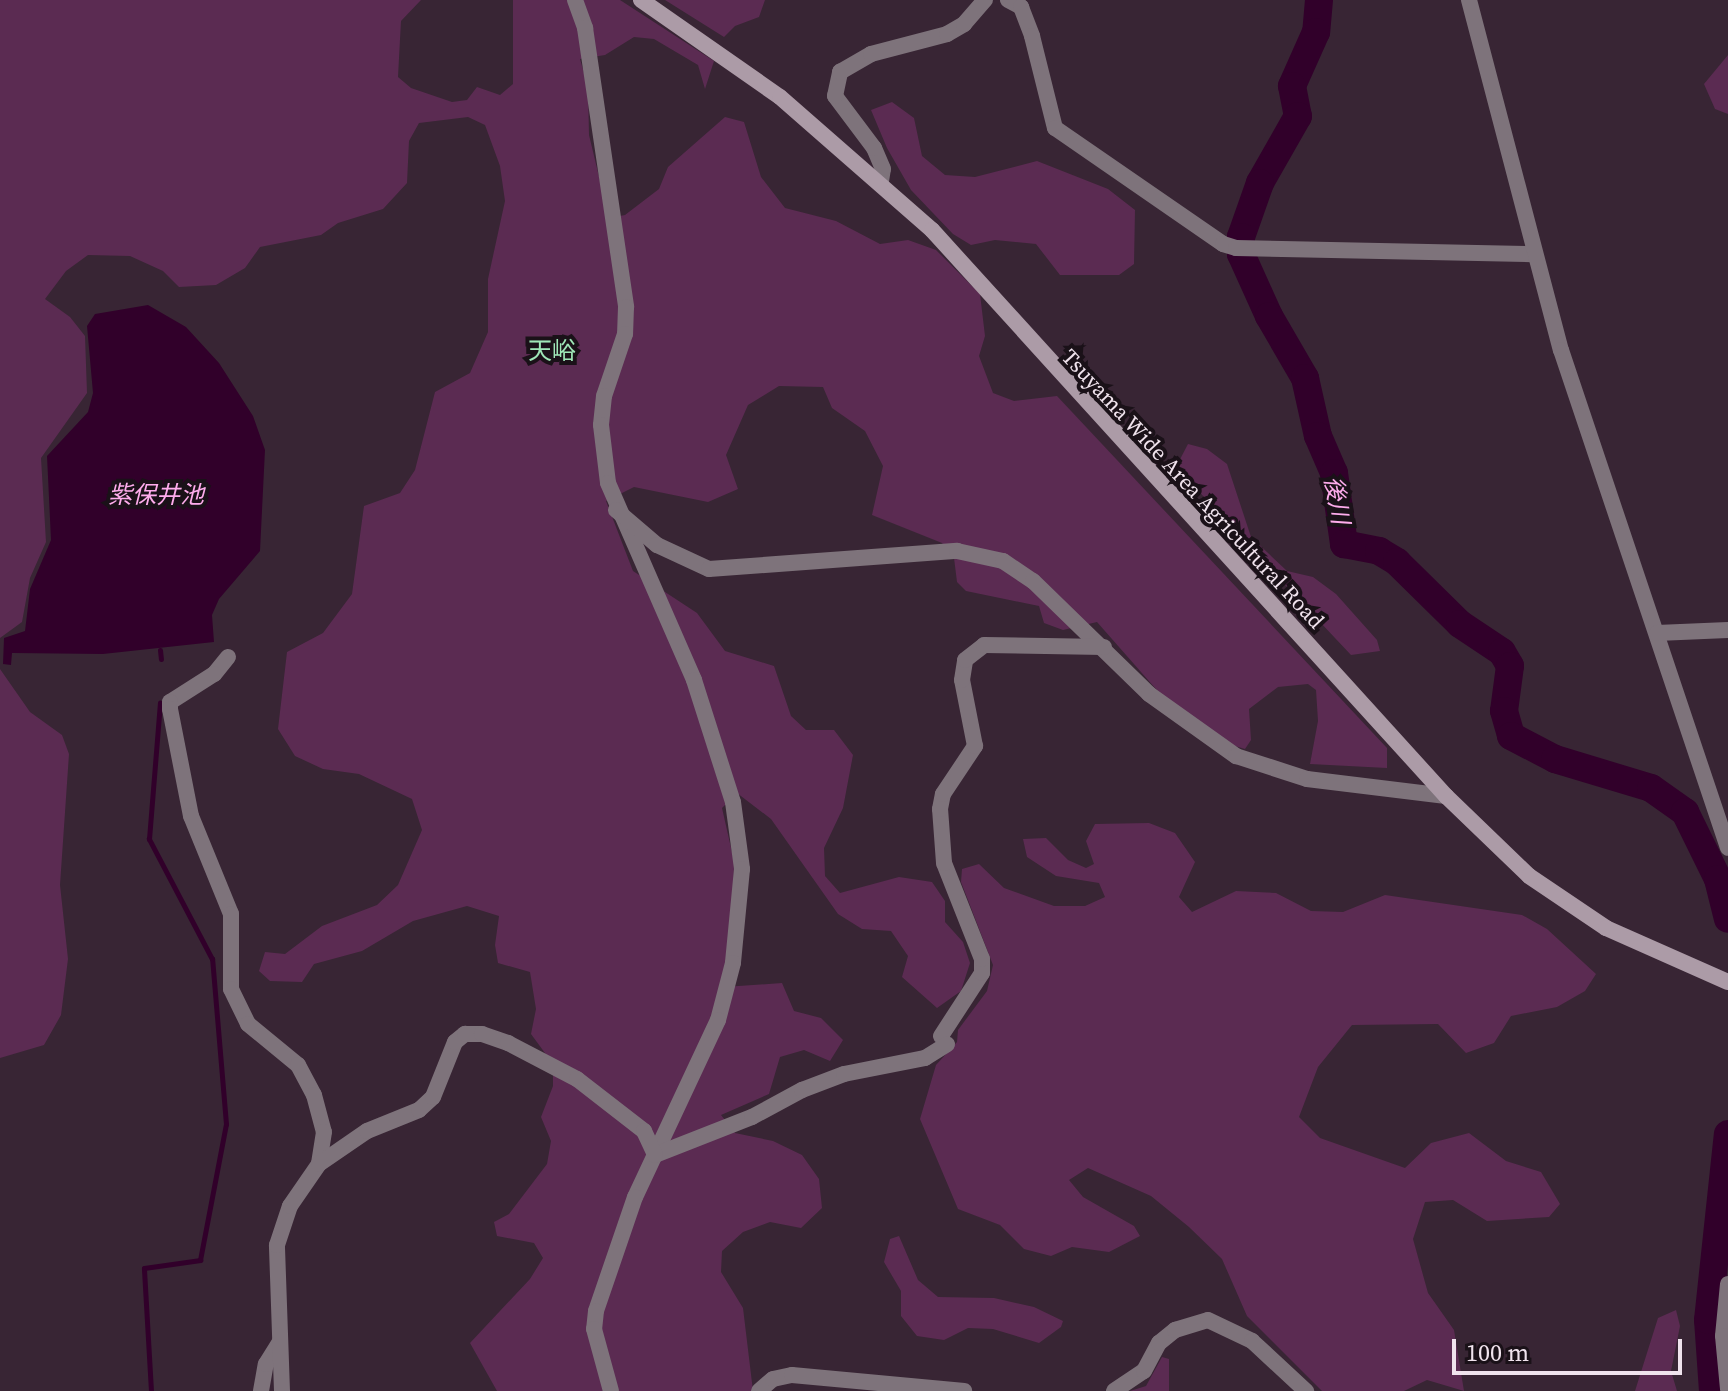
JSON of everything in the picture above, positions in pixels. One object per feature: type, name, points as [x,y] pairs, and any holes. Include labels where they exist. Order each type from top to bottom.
[{"type":"street","name":"Tsuyama Wide Area Agricultural Road","points":[[641,0],[729,58],[881,181],[932,230],[1446,796],[1554,897],[1617,934],[1728,982]]},
{"type":"street","points":[[881,181],[883,169],[874,148],[841,110],[835,82],[840,72],[871,54],[947,34],[964,24],[985,0]]},
{"type":"street","points":[[1008,0],[1021,7],[1032,36],[1055,128],[1084,152],[1242,248],[1533,254]]},
{"type":"street","points":[[1469,0],[1533,254],[1728,848]]},
{"type":"street","points":[[577,6],[626,307],[625,334],[610,371],[601,425],[615,509],[694,680],[733,802],[742,869],[733,963],[718,1020],[620,1235],[596,1311],[594,1329],[611,1391]]},
{"type":"street","points":[[615,509],[657,545],[709,569],[957,551],[984,555],[1033,581],[1149,694],[1236,756],[1307,779],[1446,796]]},
{"type":"street","points":[[1657,633],[1728,630]]},
{"type":"street","points":[[655,1155],[752,1117],[802,1090],[844,1074],[925,1058],[944,1040],[982,973],[982,959],[944,863],[940,809],[943,794],[975,746],[962,680],[965,660],[984,645],[1104,647]]},
{"type":"street","points":[[228,657],[214,674],[170,702],[170,709],[191,816],[231,914],[233,998],[248,1024],[298,1065],[314,1095],[324,1132],[319,1164],[281,1226],[279,1343],[282,1391]]},
{"type":"street","points":[[319,1164],[367,1131],[419,1110],[440,1085],[455,1042],[471,1033],[508,1043],[577,1079],[644,1131],[655,1155]]},
{"type":"street","points":[[1728,1284],[1723,1336],[1728,1389]]},
{"type":"street","points":[[1114,1391],[1144,1371],[1159,1343],[1175,1330],[1208,1320],[1252,1341],[1306,1391]]},
{"type":"street","points":[[261,1391],[266,1364],[279,1343]]},
{"type":"street","points":[[759,1391],[773,1379],[792,1375],[955,1390]]},
{"type":"shaded area","points":[[0,0],[421,0],[401,21],[398,77],[411,88],[452,102],[467,100],[477,87],[500,95],[513,84],[513,0],[620,0],[714,61],[705,89],[698,65],[654,39],[634,37],[605,55],[580,59],[588,87],[589,135],[609,218],[625,215],[659,189],[668,167],[725,117],[744,122],[761,177],[785,208],[836,221],[880,244],[908,240],[936,250],[980,294],[985,336],[979,356],[993,393],[1014,401],[1057,396],[1387,748],[1387,768],[1310,764],[1318,721],[1316,690],[1308,684],[1278,687],[1249,709],[1251,740],[1245,749],[1221,742],[1163,697],[1097,622],[1063,630],[1044,623],[1039,606],[966,591],[957,582],[954,558],[942,543],[872,515],[883,466],[865,431],[832,408],[823,387],[779,386],[748,405],[726,455],[738,489],[708,502],[634,487],[606,501],[633,571],[697,613],[725,651],[774,666],[791,716],[806,730],[834,730],[853,755],[843,808],[824,848],[825,876],[840,893],[899,877],[932,882],[945,901],[945,922],[963,942],[970,963],[961,991],[937,1008],[902,977],[908,956],[891,931],[862,929],[838,914],[771,819],[737,793],[722,808],[734,861],[733,928],[724,987],[782,983],[794,1011],[821,1018],[843,1040],[830,1061],[804,1050],[780,1057],[769,1094],[721,1115],[735,1133],[773,1141],[802,1155],[819,1179],[822,1208],[801,1228],[770,1222],[743,1232],[722,1251],[721,1272],[743,1308],[753,1391],[497,1391],[470,1343],[530,1279],[543,1258],[534,1243],[497,1236],[494,1222],[509,1214],[547,1164],[551,1141],[541,1117],[553,1086],[553,1064],[531,1034],[536,1009],[530,972],[498,963],[495,945],[499,916],[467,906],[413,921],[362,951],[314,964],[302,982],[270,981],[259,971],[265,952],[285,954],[322,926],[377,905],[398,885],[422,830],[412,799],[359,774],[323,769],[295,756],[278,729],[287,652],[323,633],[352,594],[364,506],[400,493],[415,470],[435,392],[470,373],[488,332],[488,279],[505,201],[500,166],[485,125],[468,117],[419,123],[409,141],[407,183],[383,209],[338,223],[321,235],[260,247],[245,268],[216,285],[179,287],[163,271],[130,256],[88,255],[66,271],[45,299],[70,317],[85,336],[87,393],[41,458],[46,542],[30,578],[22,622],[0,638]]},
{"type":"shaded area","points":[[665,0],[765,0],[759,17],[735,26],[724,37]]},
{"type":"shaded area","points":[[1728,55],[1728,114],[1715,109],[1704,84]]},
{"type":"shaded area","points":[[892,102],[914,118],[922,156],[945,175],[975,177],[1037,161],[1108,189],[1135,210],[1134,264],[1119,275],[1060,275],[1036,244],[995,240],[971,245],[953,234],[911,190],[887,148],[871,110]]},
{"type":"shaded area","points":[[1188,444],[1207,449],[1227,464],[1251,537],[1287,571],[1313,577],[1336,594],[1377,640],[1380,651],[1351,655],[1219,515],[1177,465]]},
{"type":"shaded area","points":[[0,669],[30,712],[62,735],[69,754],[60,885],[68,959],[61,1015],[44,1045],[0,1058]]},
{"type":"shaded area","points":[[1149,823],[1175,833],[1195,862],[1179,897],[1192,912],[1236,891],[1276,893],[1311,911],[1343,912],[1385,895],[1522,915],[1547,929],[1596,974],[1585,991],[1557,1007],[1511,1016],[1494,1043],[1466,1053],[1438,1024],[1352,1025],[1318,1067],[1299,1117],[1320,1138],[1405,1168],[1431,1143],[1469,1133],[1506,1161],[1541,1172],[1560,1204],[1549,1217],[1487,1221],[1453,1200],[1425,1202],[1413,1239],[1428,1293],[1454,1330],[1464,1391],[1427,1380],[1404,1391],[1322,1391],[1247,1316],[1222,1259],[1189,1227],[1151,1196],[1088,1168],[1069,1180],[1083,1197],[1134,1226],[1140,1236],[1109,1252],[1072,1247],[1051,1256],[1024,1249],[1000,1225],[958,1209],[920,1119],[936,1065],[957,1042],[958,1030],[987,991],[993,965],[961,882],[962,869],[979,864],[1004,888],[1054,906],[1085,906],[1105,897],[1099,883],[1056,876],[1027,857],[1023,839],[1046,838],[1068,860],[1086,868],[1094,864],[1086,841],[1095,824]]},
{"type":"shaded area","points":[[899,1236],[918,1280],[938,1297],[994,1298],[1034,1307],[1063,1321],[1061,1327],[1039,1343],[993,1329],[968,1328],[944,1340],[917,1336],[901,1316],[901,1291],[884,1262],[890,1239]]},
{"type":"shaded area","points":[[1676,1310],[1680,1326],[1671,1371],[1677,1391],[1635,1391],[1658,1318]]},
{"type":"shaded area","points":[[1162,1357],[1169,1359],[1169,1391],[1130,1391],[1146,1386]]},
{"type":"water","name":"紫保井池","points":[[148,305],[186,327],[219,363],[253,416],[265,450],[260,551],[219,599],[212,615],[214,642],[103,654],[12,653],[11,665],[3,664],[4,638],[25,631],[30,589],[51,540],[47,456],[88,412],[93,393],[87,326],[95,314]]},
{"type":"waterway","name":"後川","points":[[1319,0],[1316,32],[1292,86],[1298,116],[1260,183],[1241,237],[1241,254],[1269,316],[1305,378],[1318,436],[1334,473],[1344,544],[1379,551],[1397,562],[1460,624],[1502,652],[1510,666],[1504,711],[1511,736],[1555,759],[1651,788],[1685,812],[1718,879],[1728,919]]},
{"type":"waterway","points":[[160,650],[161,659]]},
{"type":"waterway","points":[[151,1391],[144,1268],[200,1260],[226,1124],[212,959],[149,839],[160,702]]},
{"type":"waterway","name":"後川","points":[[1713,1391],[1708,1320],[1728,1134]]},
{"type":"district","name":"天峪","points":[[552,351]]}]
